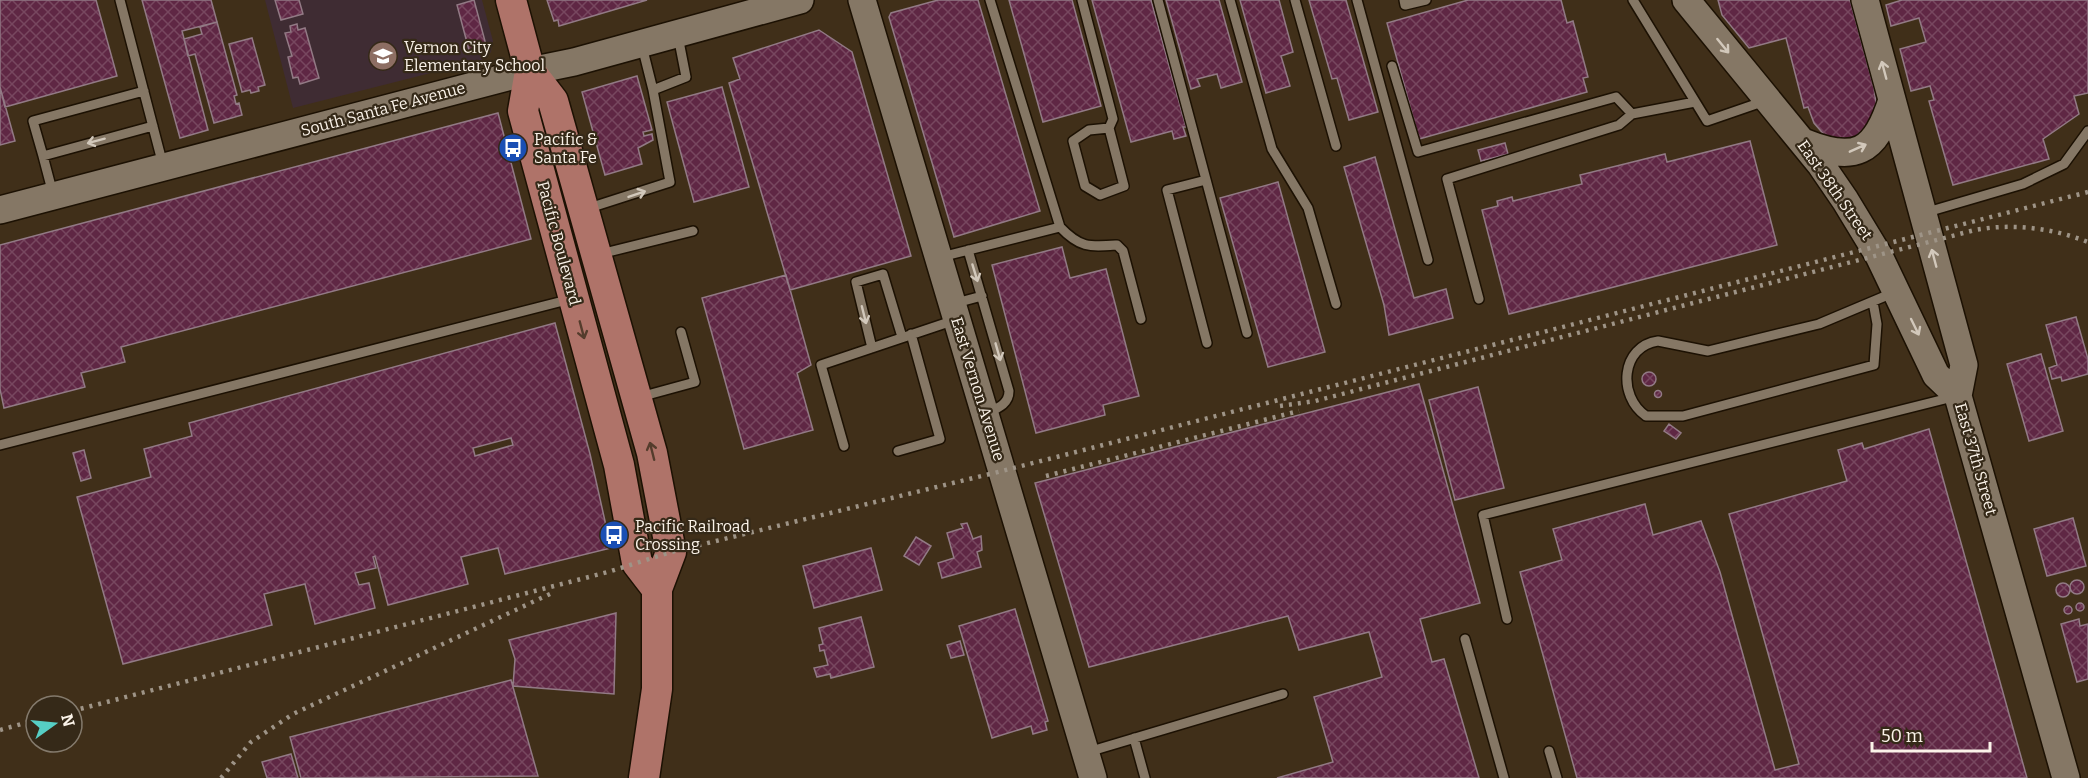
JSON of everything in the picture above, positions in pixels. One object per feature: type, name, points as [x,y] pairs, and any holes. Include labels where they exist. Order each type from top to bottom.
[{"type":"main road","points":[[511,0],[530,70]]},
{"type":"main road","name":"South Santa Fe Avenue","points":[[0,210],[530,70],[641,44],[800,0]]},
{"type":"main road","name":"East Vernon Avenue","points":[[862,0],[1089,765]]},
{"type":"main road","name":"East 38th Street","points":[[1686,0],[1803,142],[1845,200],[1897,291],[1936,375],[1958,396]]},
{"type":"main road","name":"East 37th Street","points":[[1865,0],[1964,365],[1958,396],[2066,778]]},
{"type":"main road","name":"Pacific Boulevard","points":[[530,70],[553,101],[598,206],[597,255],[638,398],[664,508],[671,552],[657,589],[657,689],[644,778]]},
{"type":"main road","name":"Pacific Boulevard","points":[[530,70],[523,111],[619,465],[637,563],[657,589]]},
{"type":"main road","points":[[1803,142],[1839,154],[1864,147],[1880,131],[1892,100]]},
{"type":"lane","points":[[120,0],[163,167]]},
{"type":"lane","points":[[990,0],[1060,227],[1074,242],[1088,246],[1117,245],[1123,251],[1142,318]]},
{"type":"lane","points":[[1082,0],[1113,119],[1109,128],[1124,186],[1100,195],[1085,186],[1073,141],[1089,130],[1109,128]]},
{"type":"lane","points":[[1158,0],[1247,333]]},
{"type":"lane","points":[[1230,0],[1272,149],[1308,208],[1335,304]]},
{"type":"lane","points":[[1295,0],[1336,146]]},
{"type":"lane","points":[[1357,0],[1428,260]]},
{"type":"lane","points":[[1404,0],[1406,5],[1426,0]]},
{"type":"lane","points":[[1633,0],[1707,122],[1768,100]]},
{"type":"lane","points":[[653,90],[686,77],[678,34]]},
{"type":"lane","points":[[598,206],[670,182],[653,90],[641,44]]},
{"type":"lane","points":[[1392,66],[1418,152],[1616,97],[1632,114]]},
{"type":"lane","points":[[54,196],[33,121],[144,91]]},
{"type":"lane","points":[[1479,299],[1447,179],[1619,125],[1632,114],[1695,102]]},
{"type":"lane","points":[[43,156],[153,126]]},
{"type":"lane","points":[[1923,213],[2023,184],[2064,164],[2088,131]]},
{"type":"lane","points":[[1206,180],[1167,190],[1207,343]]},
{"type":"lane","points":[[939,257],[1060,227]]},
{"type":"lane","points":[[597,255],[693,231]]},
{"type":"lane","points":[[968,250],[1009,391],[1009,396],[1002,406],[985,414]]},
{"type":"lane","points":[[872,348],[856,282],[883,274],[907,336],[940,440],[898,451]]},
{"type":"lane","points":[[1873,302],[1877,324],[1874,365],[1683,416],[1646,416],[1633,404],[1628,394],[1629,369],[1635,355],[1651,342],[1658,341],[1708,351],[1819,324],[1897,291]]},
{"type":"lane","points":[[844,446],[821,365],[907,336],[982,296]]},
{"type":"lane","points":[[0,445],[574,298]]},
{"type":"lane","points":[[638,398],[695,382],[681,332]]},
{"type":"lane","points":[[1507,619],[1484,515],[1958,396]]},
{"type":"lane","points":[[1465,639],[1504,778]]},
{"type":"lane","points":[[1089,765],[1134,738],[1283,694]]},
{"type":"lane","points":[[1134,738],[1145,778]]},
{"type":"lane","points":[[1550,751],[1557,778]]},
{"type":"shaded area","points":[[0,0],[2088,0],[2088,778],[0,778]]},
{"type":"shaded area","name":"Vernon City Elementary School","points":[[265,0],[482,0],[493,41],[491,52],[482,60],[293,108]]},
{"type":"building","points":[[0,0],[96,0],[117,76],[5,107],[0,87]]},
{"type":"building","points":[[142,0],[211,0],[217,22],[182,31],[208,130],[180,138]]},
{"type":"building","points":[[275,0],[299,0],[303,14],[281,20]]},
{"type":"building","points":[[474,0],[486,45],[469,50],[457,5]]},
{"type":"building","points":[[547,0],[647,0],[559,26],[558,20],[554,21]]},
{"type":"building","points":[[938,0],[978,0],[1040,211],[954,237],[889,17],[891,13]]},
{"type":"building","points":[[1009,0],[1072,0],[1101,106],[1043,122]]},
{"type":"building","points":[[1092,0],[1151,0],[1186,127],[1183,127],[1186,136],[1174,139],[1172,131],[1131,142]]},
{"type":"building","points":[[1166,0],[1219,0],[1242,82],[1221,88],[1217,74],[1197,79],[1200,86],[1191,89]]},
{"type":"building","points":[[1240,0],[1279,0],[1293,52],[1281,56],[1290,86],[1266,93]]},
{"type":"building","points":[[1309,0],[1346,0],[1378,112],[1349,120],[1337,78],[1332,79]]},
{"type":"building","points":[[1468,0],[1561,0],[1567,23],[1573,21],[1588,77],[1583,78],[1587,92],[1419,139],[1387,23]]},
{"type":"building","points":[[1718,0],[1850,0],[1874,88],[1876,104],[1876,114],[1859,140],[1827,138],[1814,123],[1808,107],[1804,108],[1786,38],[1749,48],[1722,15]]},
{"type":"building","points":[[1902,0],[2088,0],[2088,93],[2074,96],[2079,114],[2043,139],[2049,159],[1953,185],[1929,101],[1934,100],[1930,86],[1911,91],[1900,49],[1926,42],[1919,18],[1891,26],[1886,5]]},
{"type":"building","points":[[217,22],[237,95],[234,96],[236,104],[239,103],[242,115],[214,123],[195,54],[188,56],[184,39],[202,34],[200,27]]},
{"type":"building","points":[[297,24],[298,30],[305,28],[319,78],[300,84],[298,77],[293,78],[288,57],[292,56],[285,33],[291,32],[290,26]]},
{"type":"building","points":[[819,30],[852,52],[911,256],[790,290],[729,83],[740,79],[733,58]]},
{"type":"building","points":[[252,38],[265,85],[258,87],[259,91],[251,93],[250,90],[242,92],[229,44]]},
{"type":"building","points":[[637,76],[652,130],[643,132],[644,136],[652,134],[653,140],[638,148],[642,164],[605,175],[582,92]]},
{"type":"building","points":[[0,87],[15,141],[0,145]]},
{"type":"building","points":[[722,87],[749,187],[694,202],[667,102]]},
{"type":"building","points":[[498,113],[531,239],[121,347],[125,362],[81,373],[85,387],[4,408],[0,389],[0,245]]},
{"type":"building","points":[[1750,141],[1777,245],[1509,314],[1482,210],[1498,206],[1497,201],[1512,197],[1513,201],[1582,184],[1580,175],[1665,154],[1667,162]]},
{"type":"building","points":[[1505,143],[1508,154],[1481,161],[1478,150]]},
{"type":"building","points":[[1375,157],[1414,298],[1446,289],[1453,318],[1389,335],[1384,305],[1344,167]]},
{"type":"building","points":[[1278,182],[1325,352],[1268,367],[1220,198]]},
{"type":"building","points":[[1062,247],[1070,278],[1106,269],[1139,396],[1103,405],[1105,415],[1036,433],[992,265]]},
{"type":"building","points":[[786,275],[811,365],[797,373],[813,430],[744,449],[702,298]]},
{"type":"building","points":[[2076,317],[2088,359],[2088,374],[2062,381],[2061,377],[2052,379],[2049,368],[2057,365],[2046,325]]},
{"type":"building","points":[[555,323],[590,454],[611,548],[505,574],[498,548],[461,557],[468,584],[388,605],[375,556],[373,557],[376,568],[355,573],[359,585],[369,583],[375,608],[315,624],[305,584],[264,594],[272,625],[123,664],[77,497],[151,477],[144,449],[192,436],[189,423]],"holes":[[[511,438],[513,445],[475,456],[473,448]]]},
{"type":"building","points":[[2041,354],[2063,431],[2029,441],[2007,364]]},
{"type":"building","points":[[1649,372],[1654,374],[1656,379],[1654,384],[1649,386],[1644,384],[1642,379],[1644,374]]},
{"type":"building","points":[[1419,384],[1480,603],[1420,619],[1432,662],[1444,659],[1479,778],[1277,778],[1333,762],[1314,697],[1382,677],[1369,632],[1299,650],[1288,616],[1089,667],[1035,483]]},
{"type":"building","points":[[1478,387],[1504,488],[1455,500],[1429,400]]},
{"type":"building","points":[[1658,390],[1662,394],[1658,398],[1654,394]]},
{"type":"building","points":[[1669,424],[1681,433],[1676,439],[1664,431]]},
{"type":"building","points":[[1929,429],[2027,778],[1577,778],[1520,572],[1562,560],[1553,529],[1645,504],[1653,535],[1701,521],[1720,572],[1775,770],[1799,764],[1729,514],[1847,481],[1838,450],[1862,443],[1864,449]]},
{"type":"building","points":[[84,450],[91,478],[81,481],[73,453]]},
{"type":"building","points":[[2073,518],[2086,566],[2047,576],[2034,529]]},
{"type":"building","points":[[967,523],[973,539],[981,536],[982,550],[977,552],[981,567],[942,578],[938,563],[954,558],[947,533],[963,528],[961,524]]},
{"type":"building","points":[[916,537],[931,546],[919,565],[904,556]]},
{"type":"building","points":[[871,548],[882,590],[814,608],[803,566]]},
{"type":"building","points":[[2077,580],[2082,582],[2084,587],[2082,592],[2077,594],[2072,592],[2070,587],[2072,582]]},
{"type":"building","points":[[2063,583],[2068,585],[2070,590],[2068,595],[2063,597],[2058,595],[2056,590],[2058,585]]},
{"type":"building","points":[[2080,603],[2084,607],[2080,611],[2076,607]]},
{"type":"building","points":[[2068,606],[2072,610],[2068,614],[2064,610]]},
{"type":"building","points":[[1015,609],[1048,721],[1045,722],[1047,730],[1033,734],[1031,726],[992,738],[959,626]]},
{"type":"building","points":[[616,613],[614,694],[513,686],[515,659],[509,640]]},
{"type":"building","points":[[861,617],[874,667],[831,678],[830,674],[817,677],[814,668],[828,665],[824,650],[820,651],[819,645],[823,644],[819,628]]},
{"type":"building","points":[[2079,619],[2080,626],[2088,624],[2088,679],[2077,682],[2061,624]]},
{"type":"building","points":[[960,641],[964,655],[951,658],[947,645]]},
{"type":"building","points":[[511,680],[538,776],[301,778],[290,737]]},
{"type":"building","points":[[291,754],[298,778],[267,778],[262,762]]},
{"type":"railway","points":[[84,708],[608,572],[671,552],[1002,471],[2088,192]]},
{"type":"railway","points":[[1280,406],[1315,401],[1975,230],[2004,227],[2032,228],[2060,233],[2088,242]]},
{"type":"railway","points":[[1046,476],[1299,411]]},
{"type":"railway","points":[[221,778],[251,742],[293,714],[552,593]]},
{"type":"railway","points":[[0,730],[24,723]]},
{"type":"place","name":"Vernon City Elementary School","points":[[383,56]]},
{"type":"place","name":"Pacific & Santa Fe","points":[[513,148]]},
{"type":"place","name":"Pacific Railroad Crossing","points":[[614,535]]}]
